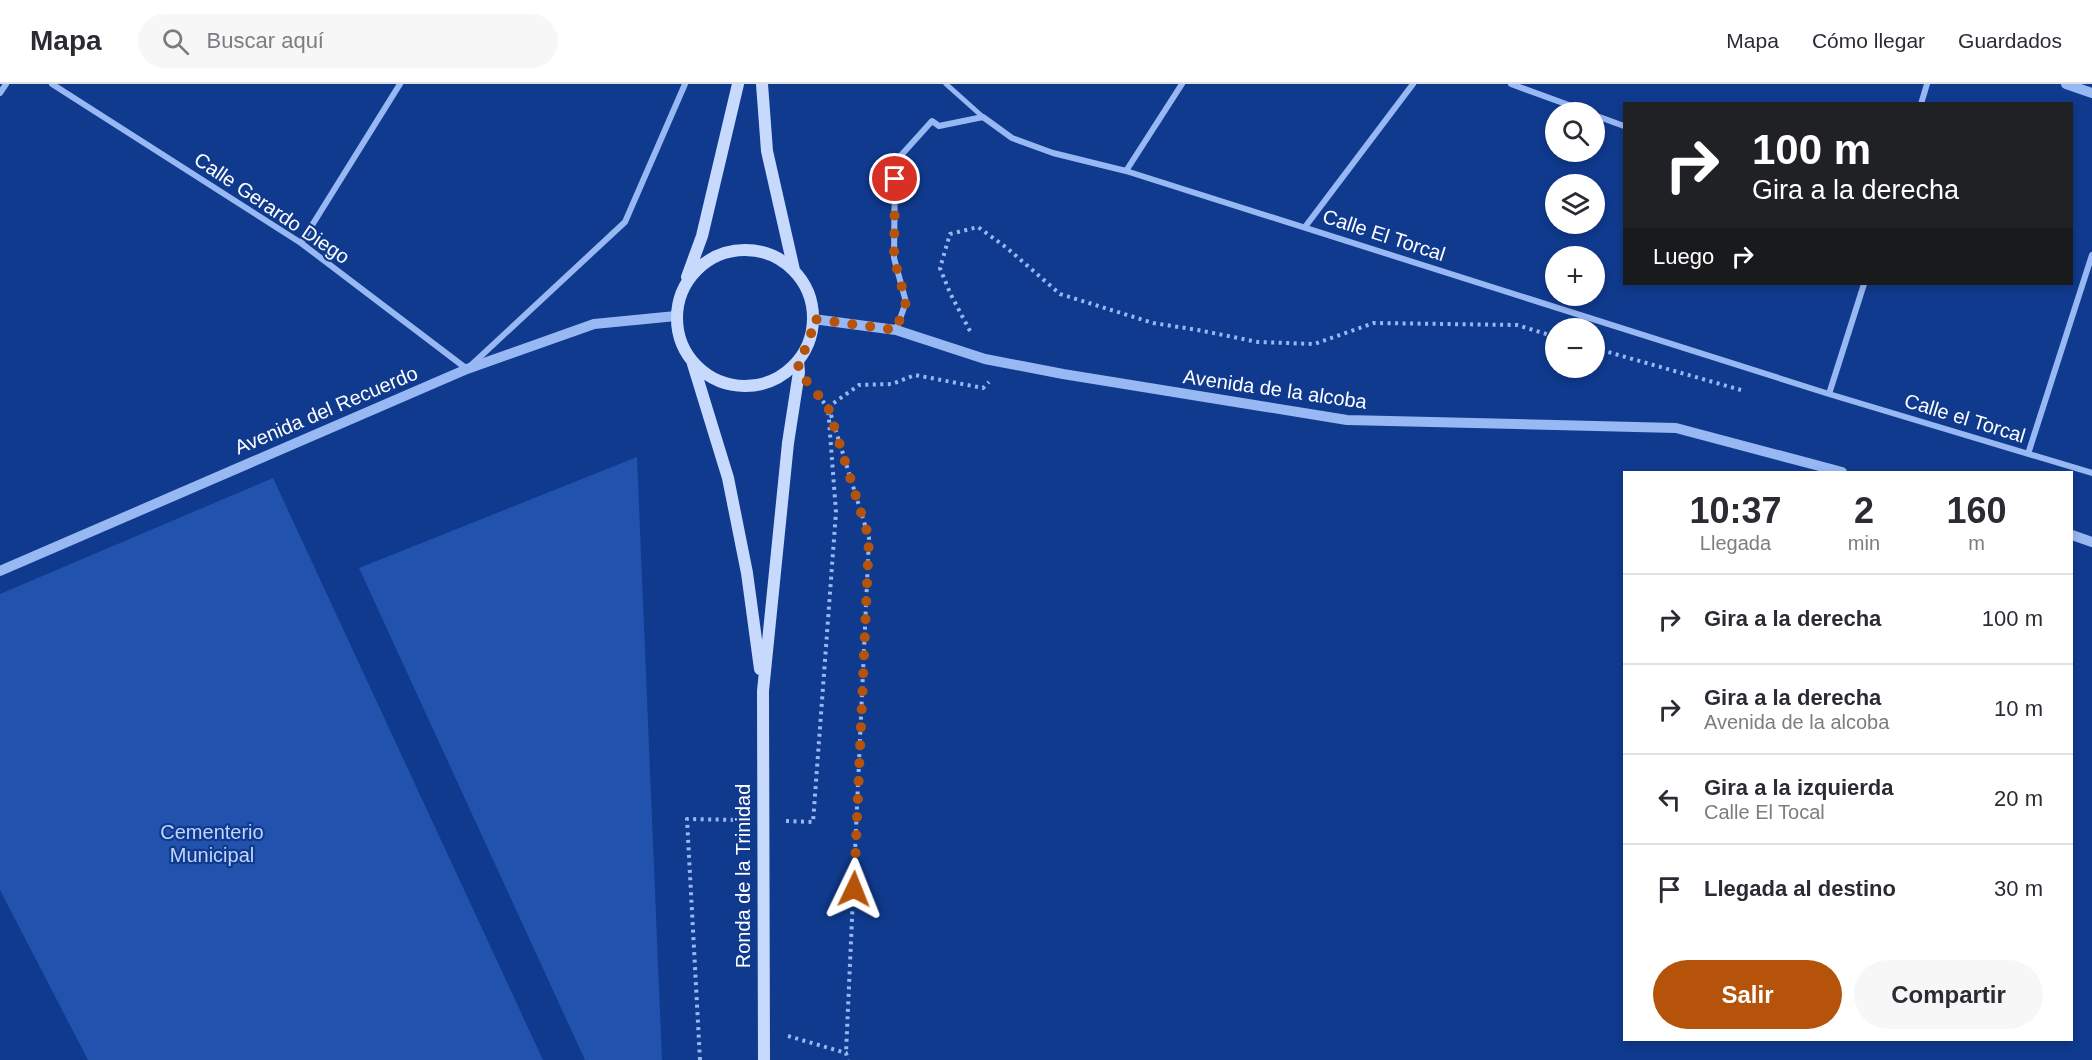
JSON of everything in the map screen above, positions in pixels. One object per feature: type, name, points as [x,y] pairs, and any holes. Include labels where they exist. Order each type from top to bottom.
[{"type":"main road","points":[[682,290],[694,272],[712,258],[733,250],[755,250],[776,257],[794,270],[804,284],[811,301],[813,319],[811,334],[799,366],[766,383],[746,386],[726,384],[708,376],[693,363],[683,350],[677,333],[677,303],[702,236],[738,84]]},
{"type":"main road","points":[[762,84],[767,151],[794,270]]},
{"type":"main road","name":"Ronda de la Trinidad","points":[[693,363],[728,477],[747,573],[763,691]]},
{"type":"main road","name":"Ronda de la Trinidad","points":[[764,1060],[763,691],[788,443],[799,366]]},
{"type":"street","points":[[0,93],[6,84]]},
{"type":"street","name":"Calle Gerardo Diego","points":[[52,84],[301,243],[466,369]]},
{"type":"street","points":[[301,243],[400,84]]},
{"type":"street","points":[[466,369],[625,222],[685,84]]},
{"type":"street","points":[[946,84],[983,117]]},
{"type":"street","points":[[1126,171],[1182,84]]},
{"type":"street","points":[[1305,227],[1413,84]]},
{"type":"street","points":[[1511,84],[1560,102]]},
{"type":"street","points":[[1922,102],[1927,84]]},
{"type":"street","points":[[2066,84],[2092,93]]},
{"type":"street","points":[[896,330],[906,302],[894,258],[895,162],[932,122],[939,126],[983,117]]},
{"type":"street","name":"Calle El Torcal","points":[[983,117],[1012,138],[1053,153],[1126,171],[1829,394]]},
{"type":"street","points":[[1605,119],[1623,126]]},
{"type":"street","points":[[2028,454],[2092,255]]},
{"type":"street","points":[[1829,394],[1864,285]]},
{"type":"street","name":"Avenida del Recuerdo","points":[[0,571],[466,369],[594,324],[676,316]]},
{"type":"street","name":"Avenida de la alcoba","points":[[813,319],[896,330],[996,361],[1063,374],[1347,420],[1676,428],[1838,471]]},
{"type":"street","name":"Calle el Torcal","points":[[1829,394],[2092,473]]},
{"type":"street","points":[[2073,535],[2092,542]]},
{"type":"path","points":[[950,293],[940,268],[950,234],[978,226],[1060,294],[1153,323],[1269,343],[1314,344],[1374,323],[1517,325],[1545,333]]},
{"type":"path","points":[[799,366],[828,407],[869,538],[846,1053],[848,1060]]},
{"type":"path","points":[[828,407],[859,386]]},
{"type":"path","points":[[813,822],[837,512],[828,407]]},
{"type":"path","points":[[687,819],[700,1060]]},
{"type":"path","points":[[763,1029],[846,1053]]},
{"type":"green space","points":[[637,457],[662,1060],[585,1060],[359,568]]},
{"type":"green space","name":"Cementerio Municipal","points":[[273,478],[543,1060],[88,1060],[0,890],[0,594]]},
{"type":"route","points":[[854,889],[869,538],[828,407],[799,372],[798,361],[806,348],[813,319],[896,330],[906,302],[894,258],[895,179]]}]
